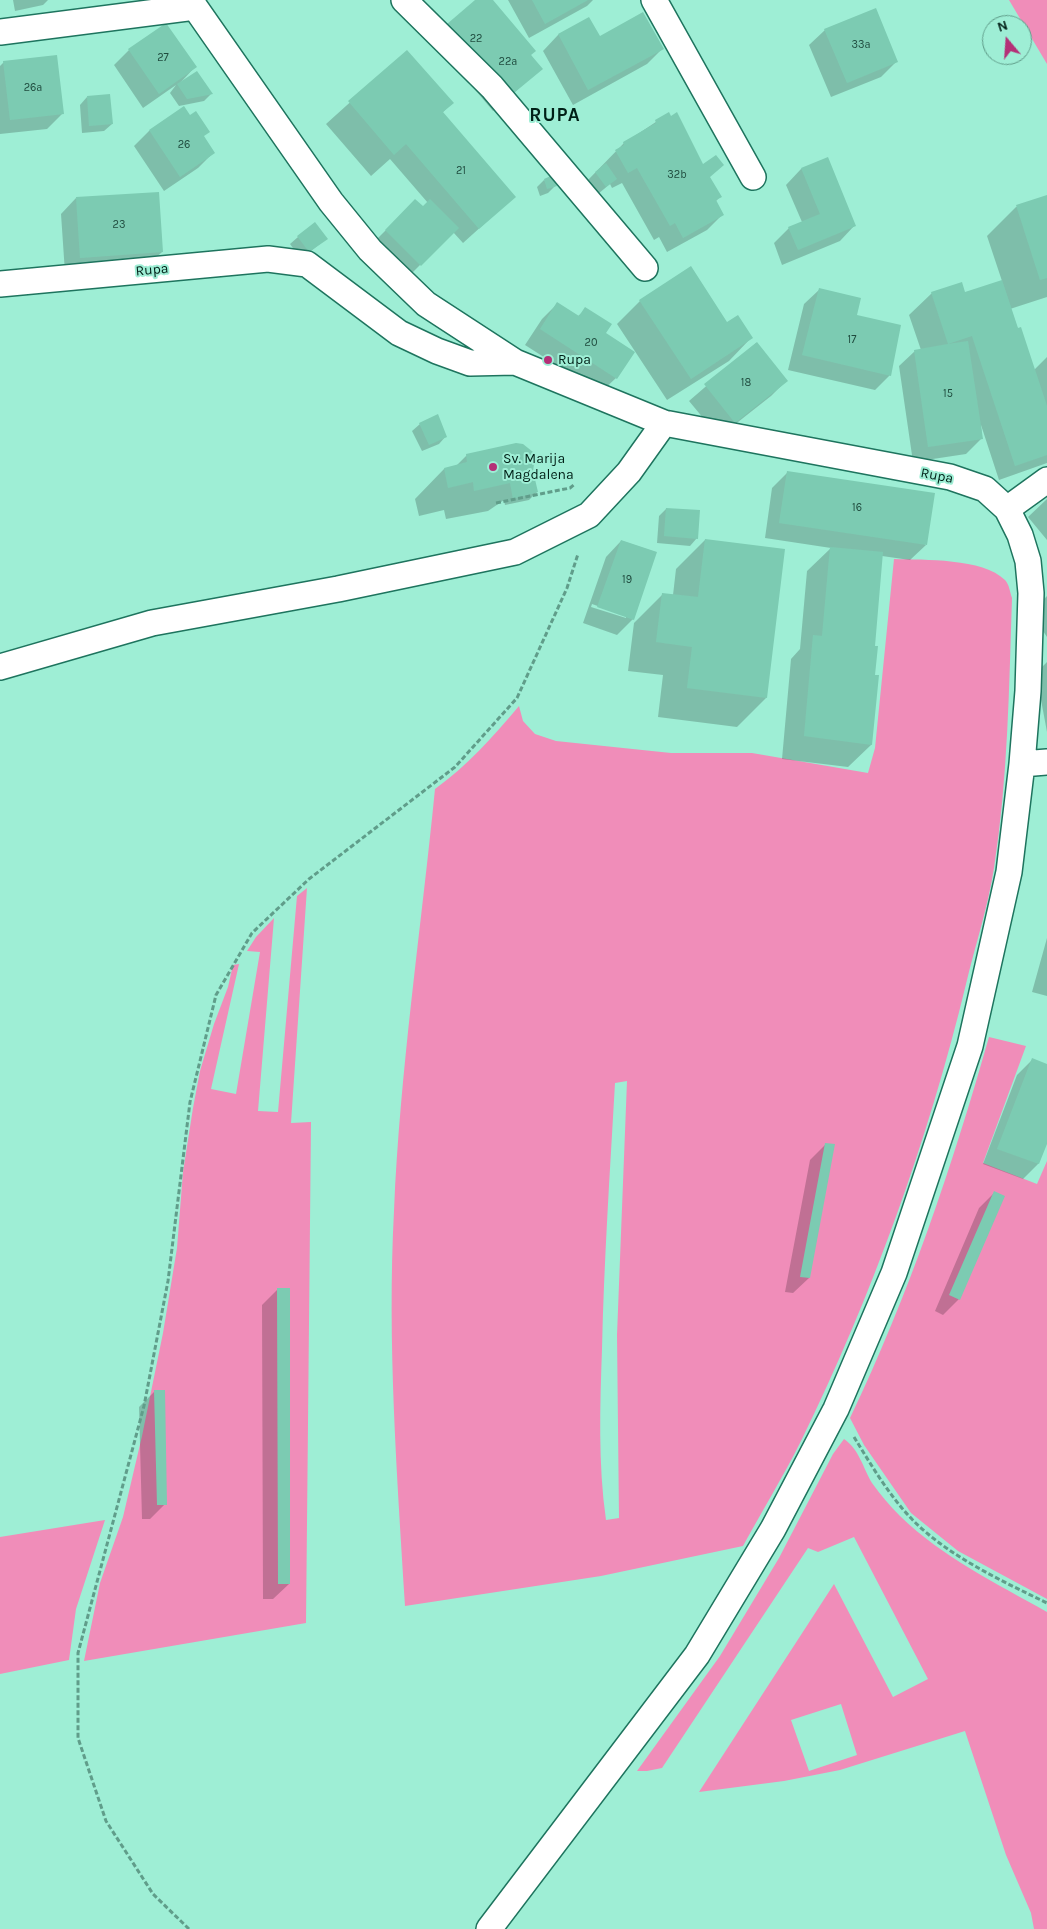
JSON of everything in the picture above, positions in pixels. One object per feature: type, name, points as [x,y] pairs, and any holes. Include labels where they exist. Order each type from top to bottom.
[{"type":"street","points":[[404,0],[492,87],[645,268]]},
{"type":"street","points":[[654,0],[753,177]]},
{"type":"street","name":"Rupa","points":[[0,32],[193,4],[331,202],[370,250],[426,304],[515,362],[664,424],[950,477],[984,489],[1007,509],[1023,544],[1028,561],[1031,594],[1028,692],[1010,872],[970,1046],[894,1273],[836,1409],[774,1529],[697,1655],[489,1929]]},
{"type":"street","name":"Rupa","points":[[0,284],[268,259],[307,264],[398,333],[470,363],[515,362]]},
{"type":"street","points":[[0,667],[152,624],[338,589],[514,552],[589,515],[629,472],[664,424]]},
{"type":"street","points":[[1007,509],[1047,480]]},
{"type":"street","points":[[1022,764],[1047,762]]},
{"type":"path","points":[[496,503],[570,488],[583,479]]},
{"type":"path","points":[[189,1929],[153,1894],[106,1821],[78,1738],[78,1653],[144,1406],[168,1281],[190,1102],[216,995],[252,933],[309,878],[455,767],[517,698],[567,588],[589,515]]},
{"type":"path","points":[[836,1409],[887,1490],[927,1534],[988,1574],[1047,1603]]},
{"type":"shaded area","points":[[1009,0],[1047,0],[1047,64],[1032,39],[1032,15],[1018,15]]},
{"type":"shaded area","points":[[894,559],[937,560],[968,564],[995,573],[1005,580],[1012,598],[1007,733],[999,834],[985,912],[951,1043],[916,1159],[896,1217],[827,1386],[787,1468],[743,1546],[601,1576],[405,1606],[392,1359],[392,1260],[401,1105],[435,789],[458,771],[519,706],[523,721],[535,734],[556,741],[671,753],[752,753],[868,773],[875,748]],"holes":[[[627,1081],[617,1335],[619,1518],[606,1520],[603,1499],[600,1435],[606,1249],[615,1083]]]},
{"type":"shaded area","points":[[307,888],[291,1123],[311,1122],[306,1623],[84,1661],[100,1583],[123,1517],[163,1333],[177,1248],[183,1172],[200,1071],[214,1024],[228,987],[233,965],[239,964],[211,1089],[236,1094],[260,952],[247,951],[256,937],[274,918],[258,1111],[278,1112],[297,896]]},
{"type":"shaded area","points":[[989,1037],[1026,1046],[983,1163],[1037,1184],[1047,1161],[1047,1599],[958,1551],[911,1513],[864,1445],[850,1418],[891,1325],[928,1230],[960,1134]]},
{"type":"shaded area","points":[[844,1439],[857,1453],[878,1491],[916,1531],[952,1557],[1047,1612],[1047,1929],[1034,1929],[1031,1913],[1006,1855],[965,1731],[840,1770],[784,1781],[699,1792],[834,1584],[893,1697],[928,1679],[854,1537],[818,1552],[808,1548],[662,1768],[637,1771],[720,1656],[779,1558],[833,1454]],"holes":[[[841,1704],[857,1755],[809,1771],[791,1720]]]},
{"type":"shaded area","points":[[105,1520],[76,1609],[69,1660],[0,1674],[0,1537]]},
{"type":"building","points":[[475,0],[493,0],[536,51],[531,55],[543,69],[509,97],[447,24]]},
{"type":"building","points":[[532,0],[588,0],[545,24]]},
{"type":"building","points":[[876,8],[898,62],[847,83],[824,29]]},
{"type":"building","points":[[643,12],[664,49],[588,90],[558,34],[589,17],[600,36]]},
{"type":"building","points":[[166,23],[197,67],[159,94],[128,49]]},
{"type":"building","points":[[407,50],[454,103],[443,112],[516,197],[479,229],[406,144],[394,155],[348,101]]},
{"type":"building","points":[[57,55],[64,114],[10,120],[3,61]]},
{"type":"building","points":[[197,71],[213,94],[187,99],[177,84]]},
{"type":"building","points":[[110,94],[113,124],[89,126],[87,96]]},
{"type":"building","points":[[184,106],[190,115],[196,111],[210,132],[204,136],[215,153],[180,177],[149,130]]},
{"type":"building","points":[[669,112],[671,116],[677,112],[703,164],[716,155],[724,165],[710,177],[722,197],[716,200],[724,215],[683,238],[675,223],[670,226],[637,168],[628,173],[615,150],[624,145],[623,142],[656,123],[655,120]]},
{"type":"building","points":[[828,157],[856,226],[798,250],[788,227],[820,214],[801,168]]},
{"type":"building","points":[[606,163],[617,179],[606,187],[595,172]]},
{"type":"building","points":[[553,175],[557,186],[547,189],[544,179]]},
{"type":"building","points":[[159,192],[163,252],[80,258],[76,197]]},
{"type":"building","points":[[1047,195],[1047,278],[1040,280],[1016,205]]},
{"type":"building","points":[[415,199],[423,206],[430,199],[459,228],[421,266],[385,230]]},
{"type":"building","points":[[315,222],[328,239],[309,252],[297,236]]},
{"type":"building","points":[[691,266],[727,322],[738,315],[753,338],[691,379],[639,300]]},
{"type":"building","points":[[1002,280],[1018,328],[1021,327],[1047,406],[1047,455],[1015,466],[972,336],[948,344],[931,292],[962,282],[965,292]]},
{"type":"building","points":[[819,288],[861,298],[857,315],[901,325],[891,376],[802,355]]},
{"type":"building","points":[[557,302],[579,316],[585,307],[612,324],[606,333],[635,352],[617,379],[540,329]]},
{"type":"building","points":[[968,341],[983,439],[928,447],[914,350]]},
{"type":"building","points":[[757,342],[788,381],[735,423],[704,384]]},
{"type":"building","points":[[438,414],[447,437],[429,445],[419,423]]},
{"type":"building","name":"Sv. Marija Magdalena","points":[[516,443],[523,444],[533,452],[535,458],[533,471],[538,492],[513,499],[510,483],[474,491],[473,482],[448,488],[444,468],[467,462],[466,454]]},
{"type":"building","points":[[787,471],[935,493],[927,545],[779,523]]},
{"type":"building","points":[[666,508],[700,510],[698,539],[664,536]]},
{"type":"building","points":[[705,539],[785,549],[767,698],[687,688],[692,647],[656,642],[662,593],[698,597]]},
{"type":"building","points":[[621,540],[657,552],[634,620],[597,607]]},
{"type":"building","points":[[830,547],[883,552],[875,646],[878,646],[875,675],[879,675],[872,745],[804,736],[813,635],[822,636]]},
{"type":"building","points":[[1032,1058],[1047,1064],[1047,1144],[1039,1164],[997,1149]]},
{"type":"building","points":[[825,1143],[835,1144],[810,1278],[800,1277]]},
{"type":"building","points":[[994,1191],[1005,1196],[960,1300],[949,1295]]},
{"type":"building","points":[[277,1288],[290,1288],[290,1584],[278,1584]]},
{"type":"building","points":[[154,1390],[165,1390],[167,1505],[157,1505]]},
{"type":"place","name":"Rupa","points":[[548,360]]},
{"type":"place","name":"Sv. Marija Magdalena","points":[[493,467]]},
{"type":"district","name":"RUPA","points":[[555,116]]}]
